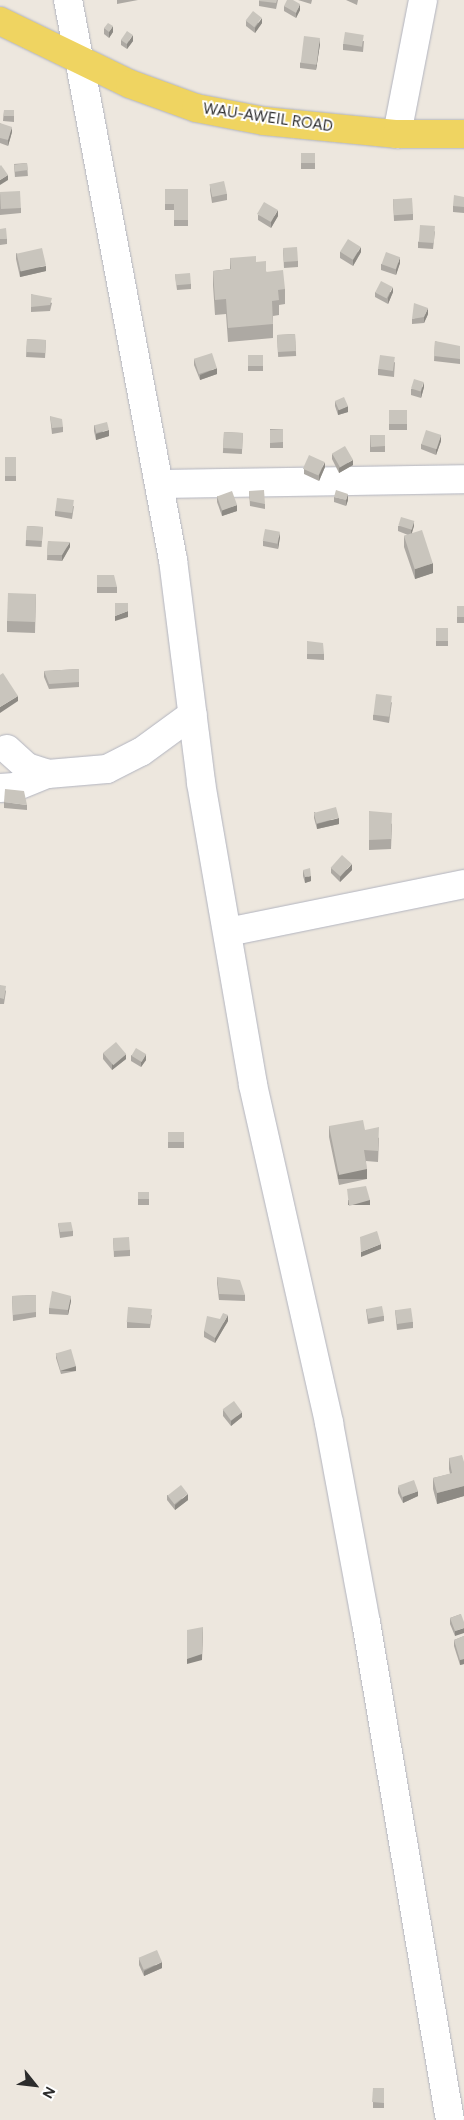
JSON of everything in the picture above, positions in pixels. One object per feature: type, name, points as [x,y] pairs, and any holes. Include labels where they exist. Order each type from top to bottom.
[{"type":"main road","name":"WAU-AWEIL ROAD","points":[[0,21],[130,84],[196,108],[264,121],[396,134],[464,134]]},
{"type":"street","points":[[68,0],[173,560],[201,784],[228,932],[252,1085],[329,1423],[450,2120]]},
{"type":"street","points":[[396,134],[422,0]]},
{"type":"street","points":[[159,484],[464,479]]},
{"type":"street","points":[[0,788],[15,787],[48,774],[107,769],[141,752],[193,714]]},
{"type":"street","points":[[7,749],[27,767],[48,774]]},
{"type":"street","points":[[228,932],[464,884]]},
{"type":"building","points":[[259,0],[277,0],[276,3]]},
{"type":"building","points":[[287,0],[293,0],[300,4],[296,13],[284,6]]},
{"type":"building","points":[[253,11],[262,18],[254,27],[246,20]]},
{"type":"building","points":[[108,23],[113,26],[109,32],[104,28]]},
{"type":"building","points":[[127,31],[133,35],[127,44],[121,40]]},
{"type":"building","points":[[345,32],[364,35],[362,47],[343,44]]},
{"type":"building","points":[[304,36],[320,38],[317,65],[301,63]]},
{"type":"building","points":[[4,110],[14,110],[14,116],[4,116]]},
{"type":"building","points":[[0,123],[12,127],[8,140],[0,138]]},
{"type":"building","points":[[301,153],[315,153],[315,163],[301,163]]},
{"type":"building","points":[[27,163],[28,170],[15,172],[14,165]]},
{"type":"building","points":[[0,166],[8,175],[0,180]]},
{"type":"building","points":[[224,181],[227,194],[212,197],[209,184]]},
{"type":"building","points":[[165,189],[188,189],[188,220],[174,220],[174,204],[165,204]]},
{"type":"building","points":[[20,191],[21,208],[1,209],[0,192]]},
{"type":"building","points":[[454,195],[464,197],[464,207],[453,206]]},
{"type":"building","points":[[412,198],[413,214],[394,215],[393,199]]},
{"type":"building","points":[[264,202],[278,210],[271,222],[257,214]]},
{"type":"building","points":[[420,225],[435,226],[434,243],[419,242]]},
{"type":"building","points":[[6,228],[7,239],[0,239],[0,229]]},
{"type":"building","points":[[348,239],[361,247],[353,260],[340,252]]},
{"type":"building","points":[[297,247],[298,261],[284,262],[283,248]]},
{"type":"building","points":[[42,248],[46,266],[21,271],[17,254]]},
{"type":"building","points":[[386,252],[400,257],[396,269],[382,264]]},
{"type":"building","points":[[256,256],[256,262],[266,261],[266,272],[283,270],[285,289],[278,290],[279,300],[272,301],[273,324],[228,328],[226,299],[215,300],[213,271],[231,269],[230,258]]},
{"type":"building","points":[[190,273],[191,284],[176,285],[175,274]]},
{"type":"building","points":[[381,281],[393,287],[387,298],[375,293]]},
{"type":"building","points":[[31,294],[52,298],[50,305],[31,307]]},
{"type":"building","points":[[414,303],[428,308],[424,317],[412,319]]},
{"type":"building","points":[[295,334],[296,351],[278,352],[277,335]]},
{"type":"building","points":[[27,339],[46,340],[45,353],[26,352]]},
{"type":"building","points":[[435,341],[460,346],[460,359],[434,356]]},
{"type":"building","points":[[212,353],[217,368],[199,374],[194,359]]},
{"type":"building","points":[[248,355],[263,355],[263,366],[248,366]]},
{"type":"building","points":[[380,355],[395,357],[393,371],[378,369]]},
{"type":"building","points":[[414,379],[424,382],[421,391],[411,389]]},
{"type":"building","points":[[344,397],[348,406],[339,410],[335,401]]},
{"type":"building","points":[[389,410],[407,410],[407,424],[389,424]]},
{"type":"building","points":[[50,416],[62,419],[63,427],[52,428]]},
{"type":"building","points":[[107,422],[109,430],[96,433],[94,425]]},
{"type":"building","points":[[283,429],[283,442],[270,443],[270,430]]},
{"type":"building","points":[[426,430],[441,435],[437,449],[421,444]]},
{"type":"building","points":[[224,432],[243,433],[242,449],[223,448]]},
{"type":"building","points":[[370,435],[385,435],[385,446],[371,447]]},
{"type":"building","points":[[345,446],[353,460],[340,467],[332,454]]},
{"type":"building","points":[[309,455],[325,462],[318,476],[303,469]]},
{"type":"building","points":[[5,457],[16,457],[16,476],[5,476]]},
{"type":"building","points":[[264,490],[265,504],[250,501],[249,491]]},
{"type":"building","points":[[336,490],[348,494],[346,500],[334,497]]},
{"type":"building","points":[[232,491],[237,505],[222,511],[217,496]]},
{"type":"building","points":[[57,498],[74,500],[72,513],[55,511]]},
{"type":"building","points":[[401,517],[414,521],[412,530],[398,526]]},
{"type":"building","points":[[27,526],[43,527],[42,541],[26,540]]},
{"type":"building","points":[[265,529],[280,532],[277,544],[263,541]]},
{"type":"building","points":[[422,530],[433,563],[415,569],[404,536]]},
{"type":"building","points":[[48,541],[70,542],[62,555],[47,555]]},
{"type":"building","points":[[97,575],[114,575],[117,587],[97,587]]},
{"type":"building","points":[[8,593],[36,594],[35,622],[7,621]]},
{"type":"building","points":[[115,603],[128,603],[128,611],[115,616]]},
{"type":"building","points":[[457,606],[464,606],[464,617],[457,617]]},
{"type":"building","points":[[436,628],[448,628],[448,641],[436,641]]},
{"type":"building","points":[[307,641],[323,643],[324,654],[307,654]]},
{"type":"building","points":[[79,669],[79,682],[49,684],[44,671]]},
{"type":"building","points":[[3,673],[18,696],[0,707],[0,675]]},
{"type":"building","points":[[376,694],[392,696],[389,717],[373,715]]},
{"type":"building","points":[[5,789],[24,791],[27,805],[4,802]]},
{"type":"building","points":[[336,807],[339,818],[317,824],[314,813]]},
{"type":"building","points":[[369,811],[392,813],[391,839],[369,840]]},
{"type":"building","points":[[342,855],[352,864],[340,876],[331,868]]},
{"type":"building","points":[[310,868],[311,876],[305,877],[303,870]]},
{"type":"building","points":[[0,985],[6,986],[4,999],[0,998]]},
{"type":"building","points":[[116,1042],[126,1054],[113,1065],[103,1053]]},
{"type":"building","points":[[136,1048],[146,1054],[142,1062],[131,1056]]},
{"type":"building","points":[[363,1120],[365,1130],[379,1127],[378,1151],[364,1150],[367,1169],[339,1175],[329,1126]]},
{"type":"building","points":[[168,1132],[184,1132],[184,1142],[168,1142]]},
{"type":"building","points":[[366,1186],[370,1200],[349,1206],[347,1189]]},
{"type":"building","points":[[138,1192],[149,1192],[149,1199],[138,1199]]},
{"type":"building","points":[[71,1222],[73,1231],[60,1232],[58,1223]]},
{"type":"building","points":[[377,1231],[381,1244],[361,1252],[360,1237]]},
{"type":"building","points":[[129,1237],[130,1250],[114,1251],[113,1238]]},
{"type":"building","points":[[217,1277],[240,1280],[245,1295],[219,1294]]},
{"type":"building","points":[[52,1291],[71,1296],[68,1310],[49,1308]]},
{"type":"building","points":[[36,1295],[36,1312],[13,1315],[12,1296]]},
{"type":"building","points":[[382,1306],[384,1316],[368,1319],[366,1309]]},
{"type":"building","points":[[128,1307],[152,1309],[151,1324],[127,1322]]},
{"type":"building","points":[[411,1308],[413,1322],[397,1324],[395,1310]]},
{"type":"building","points":[[223,1313],[228,1315],[215,1338],[204,1331],[207,1316],[220,1319]]},
{"type":"building","points":[[71,1349],[76,1366],[61,1371],[56,1353]]},
{"type":"building","points":[[234,1401],[242,1412],[231,1421],[223,1409]]},
{"type":"building","points":[[462,1455],[464,1462],[464,1486],[437,1493],[433,1478],[452,1473],[449,1458]]},
{"type":"building","points":[[414,1480],[418,1491],[402,1497],[398,1486]]},
{"type":"building","points":[[181,1485],[188,1494],[174,1504],[168,1495]]},
{"type":"building","points":[[461,1614],[464,1628],[455,1631],[450,1618]]},
{"type":"building","points":[[203,1627],[202,1654],[187,1659],[187,1630]]},
{"type":"building","points":[[464,1636],[464,1659],[460,1660],[454,1640]]},
{"type":"building","points":[[157,1950],[162,1962],[144,1970],[139,1958]]},
{"type":"building","points":[[373,2088],[384,2088],[384,2103],[372,2102]]}]
